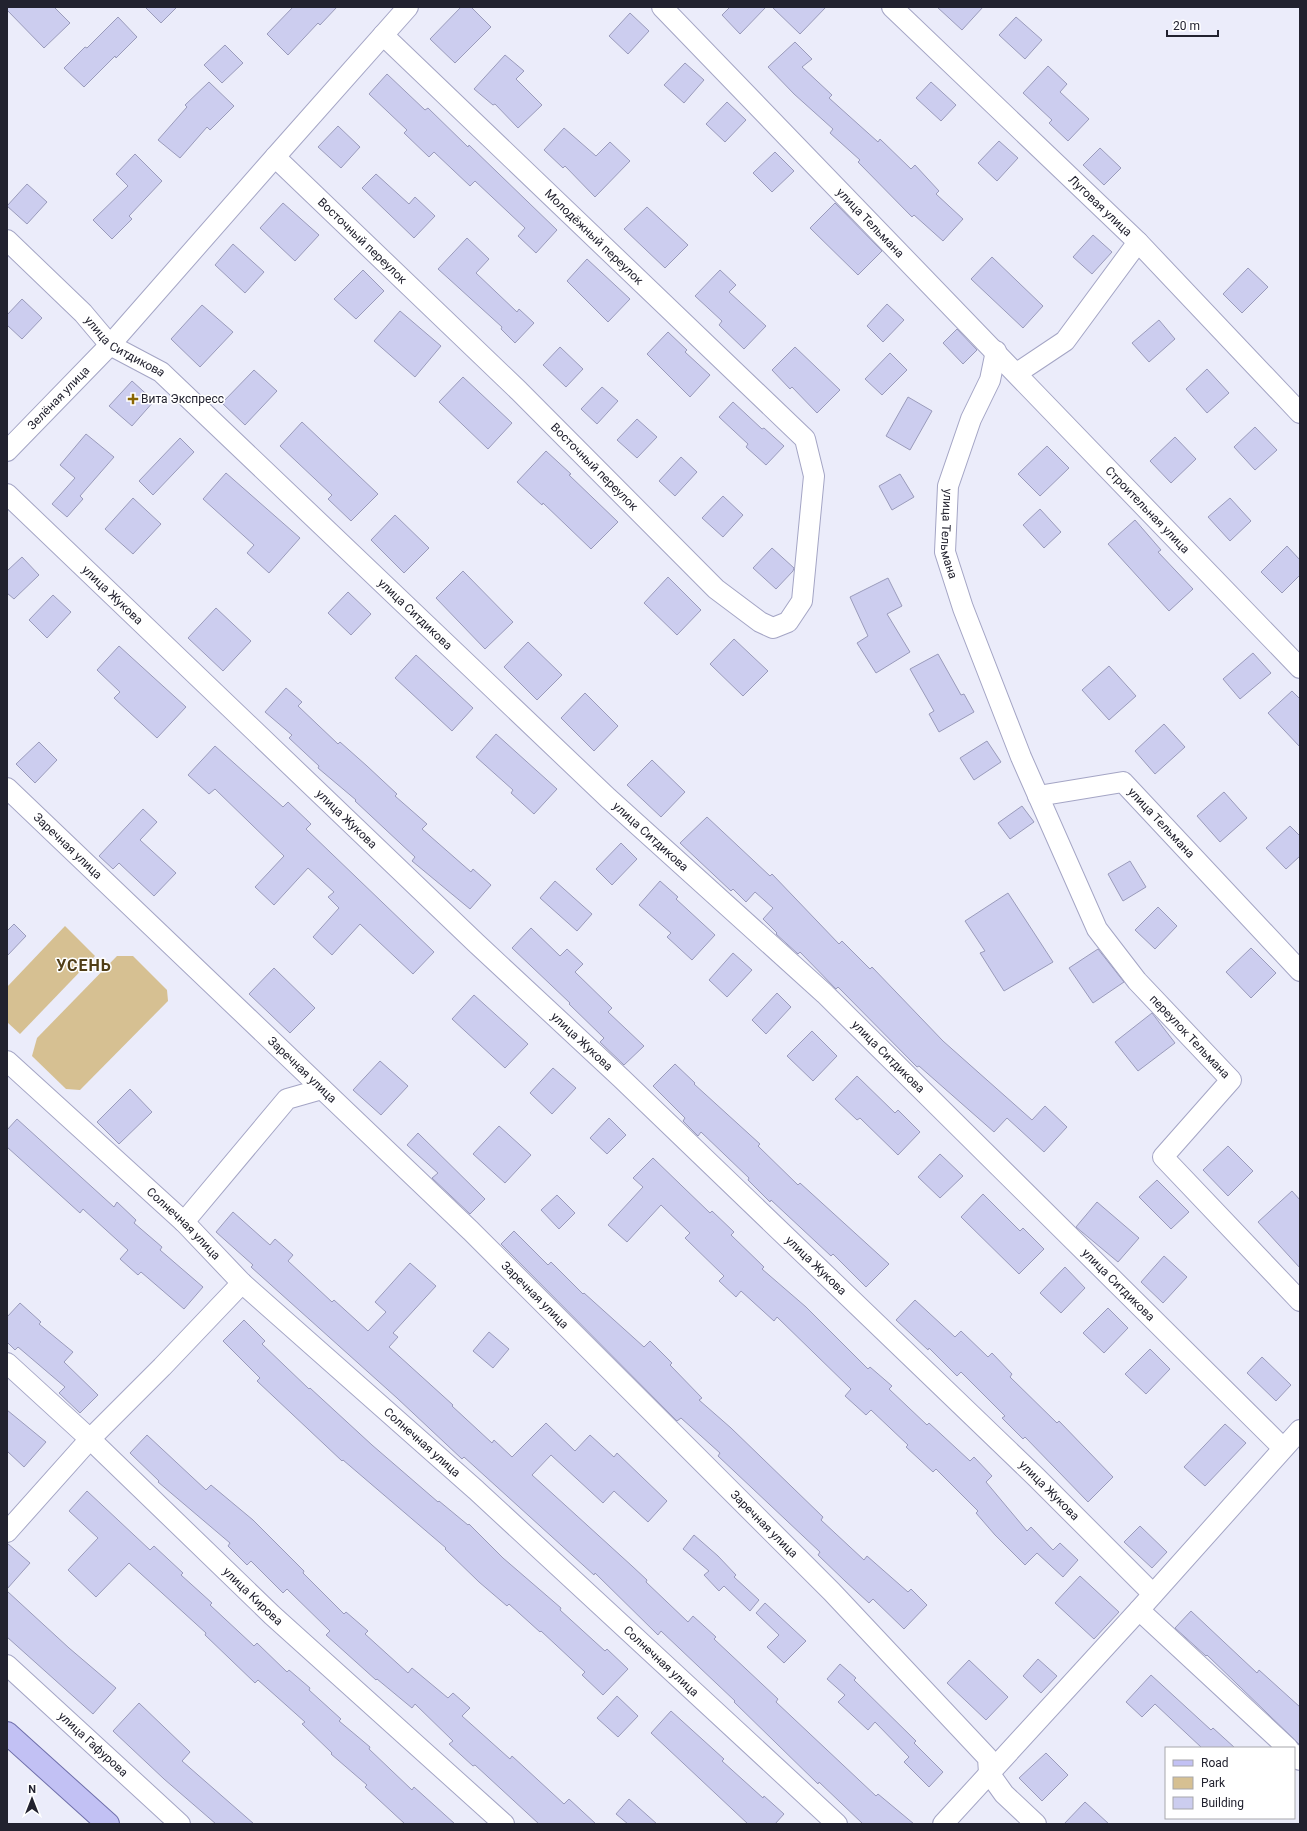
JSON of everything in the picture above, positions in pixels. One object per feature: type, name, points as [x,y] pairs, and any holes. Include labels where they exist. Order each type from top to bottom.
[{"type":"main road","points":[[7,1733],[108,1824]]},
{"type":"street","name":"Зелёная улица","points":[[7,452],[110,345],[274,156],[408,7]]},
{"type":"street","name":"улица Тельмана","points":[[662,7],[996,351],[990,380],[971,419],[948,486],[945,552],[963,608],[1021,757],[1038,796],[1123,782],[1300,971]]},
{"type":"street","name":"Луговая улица","points":[[892,7],[1138,242],[1300,413]]},
{"type":"street","name":"Молодёжный переулок","points":[[383,35],[805,440]]},
{"type":"street","name":"Восточный переулок","points":[[274,156],[519,391],[716,589],[760,622],[773,628],[788,622],[802,602],[814,476],[805,440]]},
{"type":"street","name":"улица Ситдикова","points":[[7,240],[83,313],[110,345],[161,372],[608,798],[825,994],[1283,1448]]},
{"type":"street","points":[[1017,373],[1065,341],[1138,242]]},
{"type":"street","name":"Строительная улица","points":[[996,351],[1300,668]]},
{"type":"street","name":"улица Жукова","points":[[7,494],[476,943],[632,1088],[1036,1477],[1153,1594]]},
{"type":"street","name":"Заречная улица","points":[[7,788],[471,1231],[832,1592],[988,1758],[989,1773],[1004,1794],[1036,1824]]},
{"type":"street","name":"переулок Тельмана","points":[[1038,796],[1097,929],[1137,981],[1231,1080],[1163,1157],[1300,1301]]},
{"type":"street","name":"Солнечная улица","points":[[7,1061],[184,1222],[242,1282],[476,1490],[837,1824]]},
{"type":"street","points":[[184,1222],[287,1099],[322,1089]]},
{"type":"street","points":[[7,1532],[90,1438],[162,1367],[242,1282]]},
{"type":"street","name":"улица Кирова","points":[[7,1363],[90,1438],[272,1615],[504,1824]]},
{"type":"street","points":[[943,1824],[1139,1610],[1300,1430]]},
{"type":"street","points":[[1139,1610],[1287,1747]]},
{"type":"street","name":"улица Гафурова","points":[[7,1665],[180,1824]]},
{"type":"green space","points":[[65,926],[95,956],[20,1034],[7,1022],[7,987]]},
{"type":"green space","points":[[117,956],[133,956],[167,990],[168,1001],[80,1090],[66,1089],[32,1056],[37,1038]]},
{"type":"building","points":[[7,7],[54,7],[70,23],[44,48],[7,10]]},
{"type":"building","points":[[145,7],[177,7],[161,23]]},
{"type":"building","points":[[293,7],[337,7],[320,25],[318,23],[288,55],[267,34]]},
{"type":"building","points":[[461,7],[471,7],[491,27],[455,63],[430,39]]},
{"type":"building","points":[[730,7],[766,7],[740,34],[722,15]]},
{"type":"building","points":[[772,7],[826,7],[800,34]]},
{"type":"building","points":[[937,7],[983,7],[962,30]]},
{"type":"building","points":[[630,13],[649,31],[628,54],[609,36]]},
{"type":"building","points":[[118,17],[137,37],[116,58],[115,56],[84,87],[64,68],[85,47],[87,48]]},
{"type":"building","points":[[1016,17],[1042,40],[1025,59],[999,35]]},
{"type":"building","points":[[795,42],[812,59],[802,67],[832,95],[829,98],[878,142],[880,139],[911,169],[915,165],[939,191],[936,194],[963,219],[943,241],[914,215],[912,217],[858,162],[860,160],[830,133],[833,129],[794,94],[768,67]]},
{"type":"building","points":[[225,45],[243,63],[222,83],[204,65]]},
{"type":"building","points":[[505,55],[524,71],[516,79],[542,105],[518,128],[495,104],[493,105],[474,89]]},
{"type":"building","points":[[685,63],[704,80],[684,103],[664,85]]},
{"type":"building","points":[[1048,66],[1067,84],[1060,92],[1089,119],[1068,141],[1049,123],[1052,120],[1023,93]]},
{"type":"building","points":[[387,74],[425,110],[428,108],[468,147],[469,145],[557,230],[536,253],[518,236],[525,228],[475,181],[470,186],[434,152],[429,157],[404,133],[407,130],[369,94]]},
{"type":"building","points":[[209,82],[234,106],[210,130],[207,127],[180,158],[158,140],[187,107],[185,105]]},
{"type":"building","points":[[931,82],[956,105],[941,121],[916,98]]},
{"type":"building","points":[[727,102],[746,120],[725,142],[706,124]]},
{"type":"building","points":[[338,126],[360,147],[341,168],[318,147]]},
{"type":"building","points":[[564,128],[596,156],[610,142],[630,161],[595,197],[565,166],[563,168],[544,150]]},
{"type":"building","points":[[999,141],[1018,158],[997,181],[978,163]]},
{"type":"building","points":[[1100,148],[1121,168],[1104,185],[1083,165]]},
{"type":"building","points":[[775,152],[794,171],[772,192],[753,173]]},
{"type":"building","points":[[135,154],[162,181],[129,216],[132,219],[112,239],[93,220],[128,186],[116,174]]},
{"type":"building","points":[[376,174],[409,204],[415,197],[435,216],[414,238],[362,188]]},
{"type":"building","points":[[27,184],[47,202],[27,224],[7,206]]},
{"type":"building","points":[[283,203],[319,235],[295,261],[260,228]]},
{"type":"building","points":[[835,203],[882,251],[858,275],[810,228]]},
{"type":"building","points":[[647,207],[688,245],[665,268],[624,229]]},
{"type":"building","points":[[1093,235],[1112,252],[1092,274],[1073,257]]},
{"type":"building","points":[[467,238],[489,259],[476,273],[517,312],[519,309],[534,323],[515,343],[501,329],[502,327],[438,269]]},
{"type":"building","points":[[233,244],[264,272],[245,293],[215,265]]},
{"type":"building","points":[[992,257],[1043,306],[1023,328],[971,279]]},
{"type":"building","points":[[587,259],[630,299],[608,322],[567,281]]},
{"type":"building","points":[[1248,268],[1268,287],[1242,313],[1223,294]]},
{"type":"building","points":[[363,270],[384,291],[356,319],[334,299]]},
{"type":"building","points":[[720,270],[736,285],[729,292],[766,326],[744,349],[719,325],[722,321],[695,296]]},
{"type":"building","points":[[22,299],[42,318],[22,339],[7,325],[7,315]]},
{"type":"building","points":[[887,304],[904,320],[883,342],[867,326]]},
{"type":"building","points":[[202,305],[233,332],[200,367],[171,339]]},
{"type":"building","points":[[400,311],[441,346],[415,377],[374,341]]},
{"type":"building","points":[[1159,320],[1175,339],[1149,362],[1132,343]]},
{"type":"building","points":[[957,329],[977,350],[963,364],[943,343]]},
{"type":"building","points":[[668,332],[687,350],[685,352],[710,375],[690,397],[647,354]]},
{"type":"building","points":[[560,347],[583,369],[566,387],[543,365]]},
{"type":"building","points":[[795,347],[840,390],[817,413],[792,387],[790,389],[772,370]]},
{"type":"building","points":[[890,353],[907,370],[882,395],[865,379]]},
{"type":"building","points":[[1207,369],[1229,393],[1207,413],[1186,389]]},
{"type":"building","points":[[254,370],[277,391],[245,425],[222,403]]},
{"type":"building","points":[[463,377],[512,423],[488,449],[439,402]]},
{"type":"building","points":[[132,381],[154,401],[132,426],[109,406]]},
{"type":"building","points":[[602,387],[618,401],[597,424],[581,409]]},
{"type":"building","points":[[908,397],[932,411],[910,450],[886,436]]},
{"type":"building","points":[[733,402],[762,429],[764,428],[784,446],[766,465],[746,447],[748,444],[719,417]]},
{"type":"building","points":[[637,419],[657,437],[637,458],[617,440]]},
{"type":"building","points":[[302,422],[378,494],[351,521],[328,499],[332,495],[280,446]]},
{"type":"building","points":[[1255,427],[1277,450],[1255,470],[1234,447]]},
{"type":"building","points":[[86,434],[114,457],[80,496],[83,499],[67,517],[52,504],[75,478],[60,465]]},
{"type":"building","points":[[1175,437],[1196,459],[1171,483],[1150,461]]},
{"type":"building","points":[[180,438],[194,452],[153,495],[139,481]]},
{"type":"building","points":[[1047,446],[1069,468],[1040,496],[1018,474]]},
{"type":"building","points":[[546,451],[618,522],[591,549],[543,503],[542,505],[517,482]]},
{"type":"building","points":[[681,457],[697,472],[675,496],[659,481]]},
{"type":"building","points":[[226,473],[300,538],[269,573],[247,553],[254,545],[203,499]]},
{"type":"building","points":[[900,474],[914,497],[892,510],[879,486]]},
{"type":"building","points":[[723,496],[743,515],[723,537],[702,518]]},
{"type":"building","points":[[133,498],[161,524],[133,554],[105,529]]},
{"type":"building","points":[[1230,498],[1251,521],[1230,541],[1208,517]]},
{"type":"building","points":[[1040,509],[1061,532],[1044,548],[1023,525]]},
{"type":"building","points":[[395,515],[429,548],[404,573],[371,540]]},
{"type":"building","points":[[1135,520],[1161,550],[1158,552],[1193,589],[1169,611],[1108,544]]},
{"type":"building","points":[[1287,546],[1300,560],[1300,575],[1282,593],[1261,572]]},
{"type":"building","points":[[772,548],[794,568],[776,589],[753,568]]},
{"type":"building","points":[[22,557],[39,575],[14,599],[7,593],[7,571]]},
{"type":"building","points":[[463,571],[513,622],[485,649],[436,598]]},
{"type":"building","points":[[668,577],[701,610],[677,635],[644,603]]},
{"type":"building","points":[[888,578],[902,606],[887,614],[910,652],[876,673],[857,643],[868,636],[850,597]]},
{"type":"building","points":[[348,592],[371,614],[351,635],[328,613]]},
{"type":"building","points":[[53,595],[71,612],[47,638],[29,620]]},
{"type":"building","points":[[216,608],[251,641],[223,671],[188,638]]},
{"type":"building","points":[[734,639],[768,671],[743,696],[710,664]]},
{"type":"building","points":[[528,642],[562,675],[537,700],[504,667]]},
{"type":"building","points":[[119,646],[186,707],[157,738],[114,698],[120,692],[97,670]]},
{"type":"building","points":[[1253,653],[1271,673],[1240,699],[1223,679]]},
{"type":"building","points":[[938,654],[961,695],[964,694],[974,712],[939,732],[929,714],[934,711],[910,669]]},
{"type":"building","points":[[416,655],[473,708],[452,731],[395,678]]},
{"type":"building","points":[[1109,666],[1136,696],[1109,720],[1082,690]]},
{"type":"building","points":[[286,688],[302,702],[298,706],[338,744],[340,742],[367,766],[397,794],[395,796],[427,824],[422,829],[471,872],[473,869],[491,885],[470,909],[412,861],[415,857],[355,801],[356,800],[318,768],[319,766],[289,738],[292,735],[265,712]]},
{"type":"building","points":[[1292,691],[1300,699],[1300,747],[1268,713]]},
{"type":"building","points":[[585,693],[618,726],[594,751],[561,718]]},
{"type":"building","points":[[1164,724],[1185,747],[1155,774],[1135,751]]},
{"type":"building","points":[[496,734],[557,789],[534,814],[511,793],[513,790],[476,757]]},
{"type":"building","points":[[987,741],[1001,762],[974,780],[960,758]]},
{"type":"building","points":[[39,742],[57,760],[35,783],[16,764]]},
{"type":"building","points":[[215,746],[283,807],[288,802],[311,824],[306,829],[434,952],[413,974],[360,924],[332,955],[313,937],[339,908],[328,897],[334,892],[308,868],[274,905],[255,887],[284,856],[215,789],[209,794],[188,775]]},
{"type":"building","points":[[652,760],[685,792],[661,817],[627,785]]},
{"type":"building","points":[[1224,792],[1247,818],[1220,842],[1197,816]]},
{"type":"building","points":[[1022,806],[1034,822],[1010,839],[998,823]]},
{"type":"building","points":[[143,809],[157,822],[140,840],[176,873],[154,896],[119,863],[113,869],[99,856]]},
{"type":"building","points":[[707,817],[770,876],[772,874],[839,944],[842,941],[870,969],[872,967],[943,1041],[1032,1120],[1045,1106],[1067,1127],[1044,1152],[1007,1118],[994,1132],[919,1066],[917,1067],[838,987],[836,989],[800,952],[798,954],[776,934],[777,933],[763,919],[773,908],[755,892],[746,902],[733,889],[731,891],[680,843]]},
{"type":"building","points":[[1290,826],[1300,836],[1300,856],[1286,869],[1266,848]]},
{"type":"building","points":[[621,843],[637,859],[612,885],[596,869]]},
{"type":"building","points":[[1130,861],[1146,887],[1123,901],[1108,874]]},
{"type":"building","points":[[555,881],[592,914],[577,931],[540,898]]},
{"type":"building","points":[[660,881],[678,897],[676,899],[715,935],[692,960],[667,937],[671,933],[639,905]]},
{"type":"building","points":[[1008,893],[1053,962],[1004,991],[980,953],[985,951],[965,921]]},
{"type":"building","points":[[1158,907],[1177,926],[1155,949],[1135,930]]},
{"type":"building","points":[[14,924],[26,936],[7,956],[7,931]]},
{"type":"building","points":[[531,928],[560,956],[567,949],[583,964],[575,972],[612,1008],[608,1012],[644,1046],[624,1065],[600,1042],[604,1038],[569,1004],[570,1003],[512,948]]},
{"type":"building","points":[[1251,948],[1276,973],[1251,998],[1226,972]]},
{"type":"building","points":[[1098,949],[1124,982],[1093,1003],[1069,968]]},
{"type":"building","points":[[733,953],[752,970],[727,997],[709,980]]},
{"type":"building","points":[[274,968],[315,1008],[290,1033],[249,994]]},
{"type":"building","points":[[777,993],[791,1007],[766,1034],[752,1020]]},
{"type":"building","points":[[474,995],[528,1044],[505,1068],[452,1019]]},
{"type":"building","points":[[1152,1013],[1175,1043],[1138,1071],[1115,1042]]},
{"type":"building","points":[[812,1031],[837,1056],[813,1081],[787,1056]]},
{"type":"building","points":[[380,1061],[408,1086],[381,1115],[353,1090]]},
{"type":"building","points":[[675,1064],[695,1083],[694,1084],[760,1144],[758,1146],[798,1185],[800,1183],[889,1264],[866,1287],[833,1254],[831,1256],[771,1200],[770,1202],[748,1180],[749,1178],[701,1132],[698,1136],[683,1121],[685,1118],[653,1086]]},
{"type":"building","points":[[553,1068],[576,1088],[552,1114],[530,1093]]},
{"type":"building","points":[[857,1076],[895,1113],[898,1110],[920,1132],[898,1155],[860,1118],[857,1120],[835,1099]]},
{"type":"building","points":[[130,1089],[152,1112],[119,1144],[97,1122]]},
{"type":"building","points":[[609,1118],[626,1135],[607,1154],[590,1138]]},
{"type":"building","points":[[17,1119],[114,1207],[117,1202],[136,1220],[134,1223],[162,1247],[160,1250],[203,1287],[184,1309],[141,1272],[138,1275],[120,1259],[128,1250],[83,1209],[80,1213],[7,1147],[7,1130]]},
{"type":"building","points":[[499,1126],[531,1155],[505,1183],[473,1154]]},
{"type":"building","points":[[418,1133],[485,1199],[470,1214],[432,1178],[438,1173],[407,1145]]},
{"type":"building","points":[[1228,1146],[1253,1171],[1228,1196],[1203,1170]]},
{"type":"building","points":[[940,1154],[963,1176],[940,1198],[918,1177]]},
{"type":"building","points":[[653,1158],[710,1213],[712,1211],[734,1232],[731,1235],[764,1267],[762,1269],[806,1307],[868,1369],[870,1367],[892,1386],[889,1389],[927,1425],[929,1423],[970,1461],[974,1457],[992,1476],[986,1482],[1027,1531],[1031,1527],[1053,1550],[1060,1543],[1078,1560],[1063,1577],[1037,1553],[1025,1565],[995,1535],[976,1513],[978,1511],[936,1469],[933,1472],[906,1447],[908,1445],[871,1410],[866,1415],[845,1396],[851,1389],[777,1317],[774,1321],[741,1291],[736,1297],[719,1281],[724,1276],[685,1238],[690,1233],[661,1205],[627,1242],[608,1225],[643,1187],[633,1178]]},
{"type":"building","points":[[1157,1180],[1189,1212],[1171,1229],[1139,1197]]},
{"type":"building","points":[[1292,1191],[1300,1200],[1300,1268],[1258,1222]]},
{"type":"building","points":[[983,1194],[1020,1231],[1023,1228],[1044,1249],[1019,1274],[961,1217]]},
{"type":"building","points":[[557,1195],[575,1213],[559,1229],[541,1210]]},
{"type":"building","points":[[1097,1202],[1139,1238],[1118,1262],[1076,1227]]},
{"type":"building","points":[[233,1212],[270,1245],[275,1239],[293,1255],[288,1261],[332,1302],[334,1300],[368,1331],[386,1312],[375,1302],[410,1263],[436,1286],[393,1333],[398,1337],[389,1347],[453,1405],[452,1406],[492,1443],[494,1440],[512,1457],[546,1423],[575,1451],[590,1435],[614,1457],[617,1453],[667,1501],[648,1522],[614,1491],[603,1503],[551,1455],[532,1475],[647,1580],[646,1582],[688,1622],[693,1616],[716,1637],[714,1639],[778,1699],[776,1702],[876,1796],[878,1794],[914,1824],[863,1824],[819,1782],[818,1784],[734,1702],[735,1701],[661,1631],[658,1635],[595,1573],[594,1575],[464,1457],[462,1459],[397,1398],[251,1267],[253,1265],[216,1232]]},
{"type":"building","points":[[514,1231],[548,1265],[551,1262],[583,1294],[584,1293],[644,1347],[650,1341],[672,1363],[670,1365],[702,1398],[699,1400],[731,1428],[823,1517],[821,1520],[864,1560],[867,1556],[908,1592],[911,1589],[927,1605],[904,1629],[873,1599],[869,1603],[845,1581],[818,1555],[820,1552],[718,1456],[720,1453],[681,1418],[677,1421],[501,1244]]},
{"type":"building","points":[[1164,1256],[1187,1277],[1163,1303],[1141,1282]]},
{"type":"building","points":[[1065,1267],[1085,1288],[1061,1313],[1040,1293]]},
{"type":"building","points":[[915,1300],[955,1337],[961,1331],[988,1357],[992,1353],[1012,1374],[1010,1377],[1057,1423],[1059,1421],[1113,1477],[1088,1502],[1025,1437],[1023,1439],[1002,1418],[1005,1416],[961,1372],[957,1376],[929,1348],[928,1350],[896,1320]]},
{"type":"building","points":[[20,1303],[41,1322],[39,1324],[73,1352],[64,1362],[98,1395],[80,1413],[59,1393],[65,1387],[18,1347],[15,1350],[7,1342],[7,1317]]},
{"type":"building","points":[[1108,1308],[1128,1328],[1104,1353],[1083,1333]]},
{"type":"building","points":[[244,1320],[265,1341],[262,1344],[309,1389],[310,1388],[372,1445],[438,1502],[439,1501],[468,1525],[469,1524],[503,1558],[561,1608],[560,1610],[605,1651],[607,1649],[628,1669],[603,1695],[582,1675],[585,1672],[541,1631],[540,1632],[509,1604],[507,1606],[479,1582],[445,1549],[446,1548],[343,1460],[342,1461],[257,1381],[260,1378],[223,1341]]},
{"type":"building","points":[[489,1332],[509,1349],[493,1368],[473,1351]]},
{"type":"building","points":[[1150,1349],[1170,1369],[1146,1394],[1125,1374]]},
{"type":"building","points":[[1262,1357],[1291,1385],[1276,1401],[1247,1373]]},
{"type":"building","points":[[7,1410],[46,1442],[24,1467],[7,1451]]},
{"type":"building","points":[[1225,1424],[1246,1443],[1205,1486],[1184,1467]]},
{"type":"building","points":[[147,1435],[206,1490],[211,1485],[253,1520],[344,1614],[346,1612],[368,1631],[365,1634],[408,1673],[412,1668],[448,1698],[453,1693],[470,1708],[462,1716],[510,1759],[512,1756],[564,1804],[569,1799],[596,1824],[539,1824],[475,1765],[473,1766],[449,1744],[453,1741],[415,1704],[412,1708],[377,1679],[376,1680],[326,1635],[330,1631],[287,1589],[283,1593],[251,1561],[247,1565],[228,1546],[230,1543],[158,1482],[159,1481],[130,1453]]},
{"type":"building","points":[[87,1491],[150,1550],[154,1546],[183,1573],[181,1575],[212,1603],[210,1605],[254,1646],[257,1643],[287,1672],[289,1670],[310,1688],[309,1690],[341,1719],[339,1721],[370,1747],[369,1749],[412,1790],[414,1787],[455,1824],[405,1824],[365,1787],[367,1785],[331,1754],[332,1753],[302,1724],[305,1722],[258,1680],[255,1683],[205,1635],[206,1633],[129,1563],[96,1597],[68,1570],[98,1538],[69,1511]]},
{"type":"building","points":[[1140,1526],[1167,1552],[1152,1568],[1124,1542]]},
{"type":"building","points":[[694,1535],[718,1556],[736,1575],[734,1577],[759,1600],[750,1611],[724,1586],[719,1591],[704,1575],[709,1571],[683,1549]]},
{"type":"building","points":[[7,1543],[30,1563],[7,1589]]},
{"type":"building","points":[[1080,1576],[1119,1612],[1094,1639],[1055,1603]]},
{"type":"building","points":[[7,1591],[69,1648],[116,1688],[93,1714],[7,1637]]},
{"type":"building","points":[[765,1603],[806,1641],[784,1663],[767,1647],[779,1635],[756,1613]]},
{"type":"building","points":[[1191,1611],[1257,1673],[1259,1670],[1300,1707],[1300,1745],[1207,1655],[1206,1656],[1175,1628]]},
{"type":"building","points":[[1038,1659],[1057,1676],[1041,1693],[1023,1676]]},
{"type":"building","points":[[969,1660],[1008,1697],[986,1720],[947,1683]]},
{"type":"building","points":[[840,1664],[856,1678],[854,1680],[916,1741],[914,1743],[943,1772],[929,1787],[904,1762],[909,1757],[875,1722],[868,1730],[838,1702],[845,1695],[827,1679]]},
{"type":"building","points":[[1151,1675],[1211,1730],[1213,1728],[1234,1747],[1201,1747],[1155,1704],[1142,1717],[1126,1702]]},
{"type":"building","points":[[617,1696],[638,1716],[618,1737],[597,1718]]},
{"type":"building","points":[[139,1703],[190,1752],[182,1761],[254,1824],[216,1824],[164,1779],[113,1731]]},
{"type":"building","points":[[671,1711],[724,1759],[722,1761],[763,1798],[764,1796],[784,1814],[775,1824],[748,1824],[651,1733]]},
{"type":"building","points":[[1046,1753],[1068,1775],[1042,1801],[1019,1778]]},
{"type":"building","points":[[629,1799],[657,1824],[628,1824],[616,1814]]},
{"type":"building","points":[[1085,1802],[1109,1824],[1064,1824]]},
{"type":"place","name":"Вита Экспресс","points":[[133,399]]},
{"type":"district","name":"УСЕНЬ","points":[[84,965]]}]
